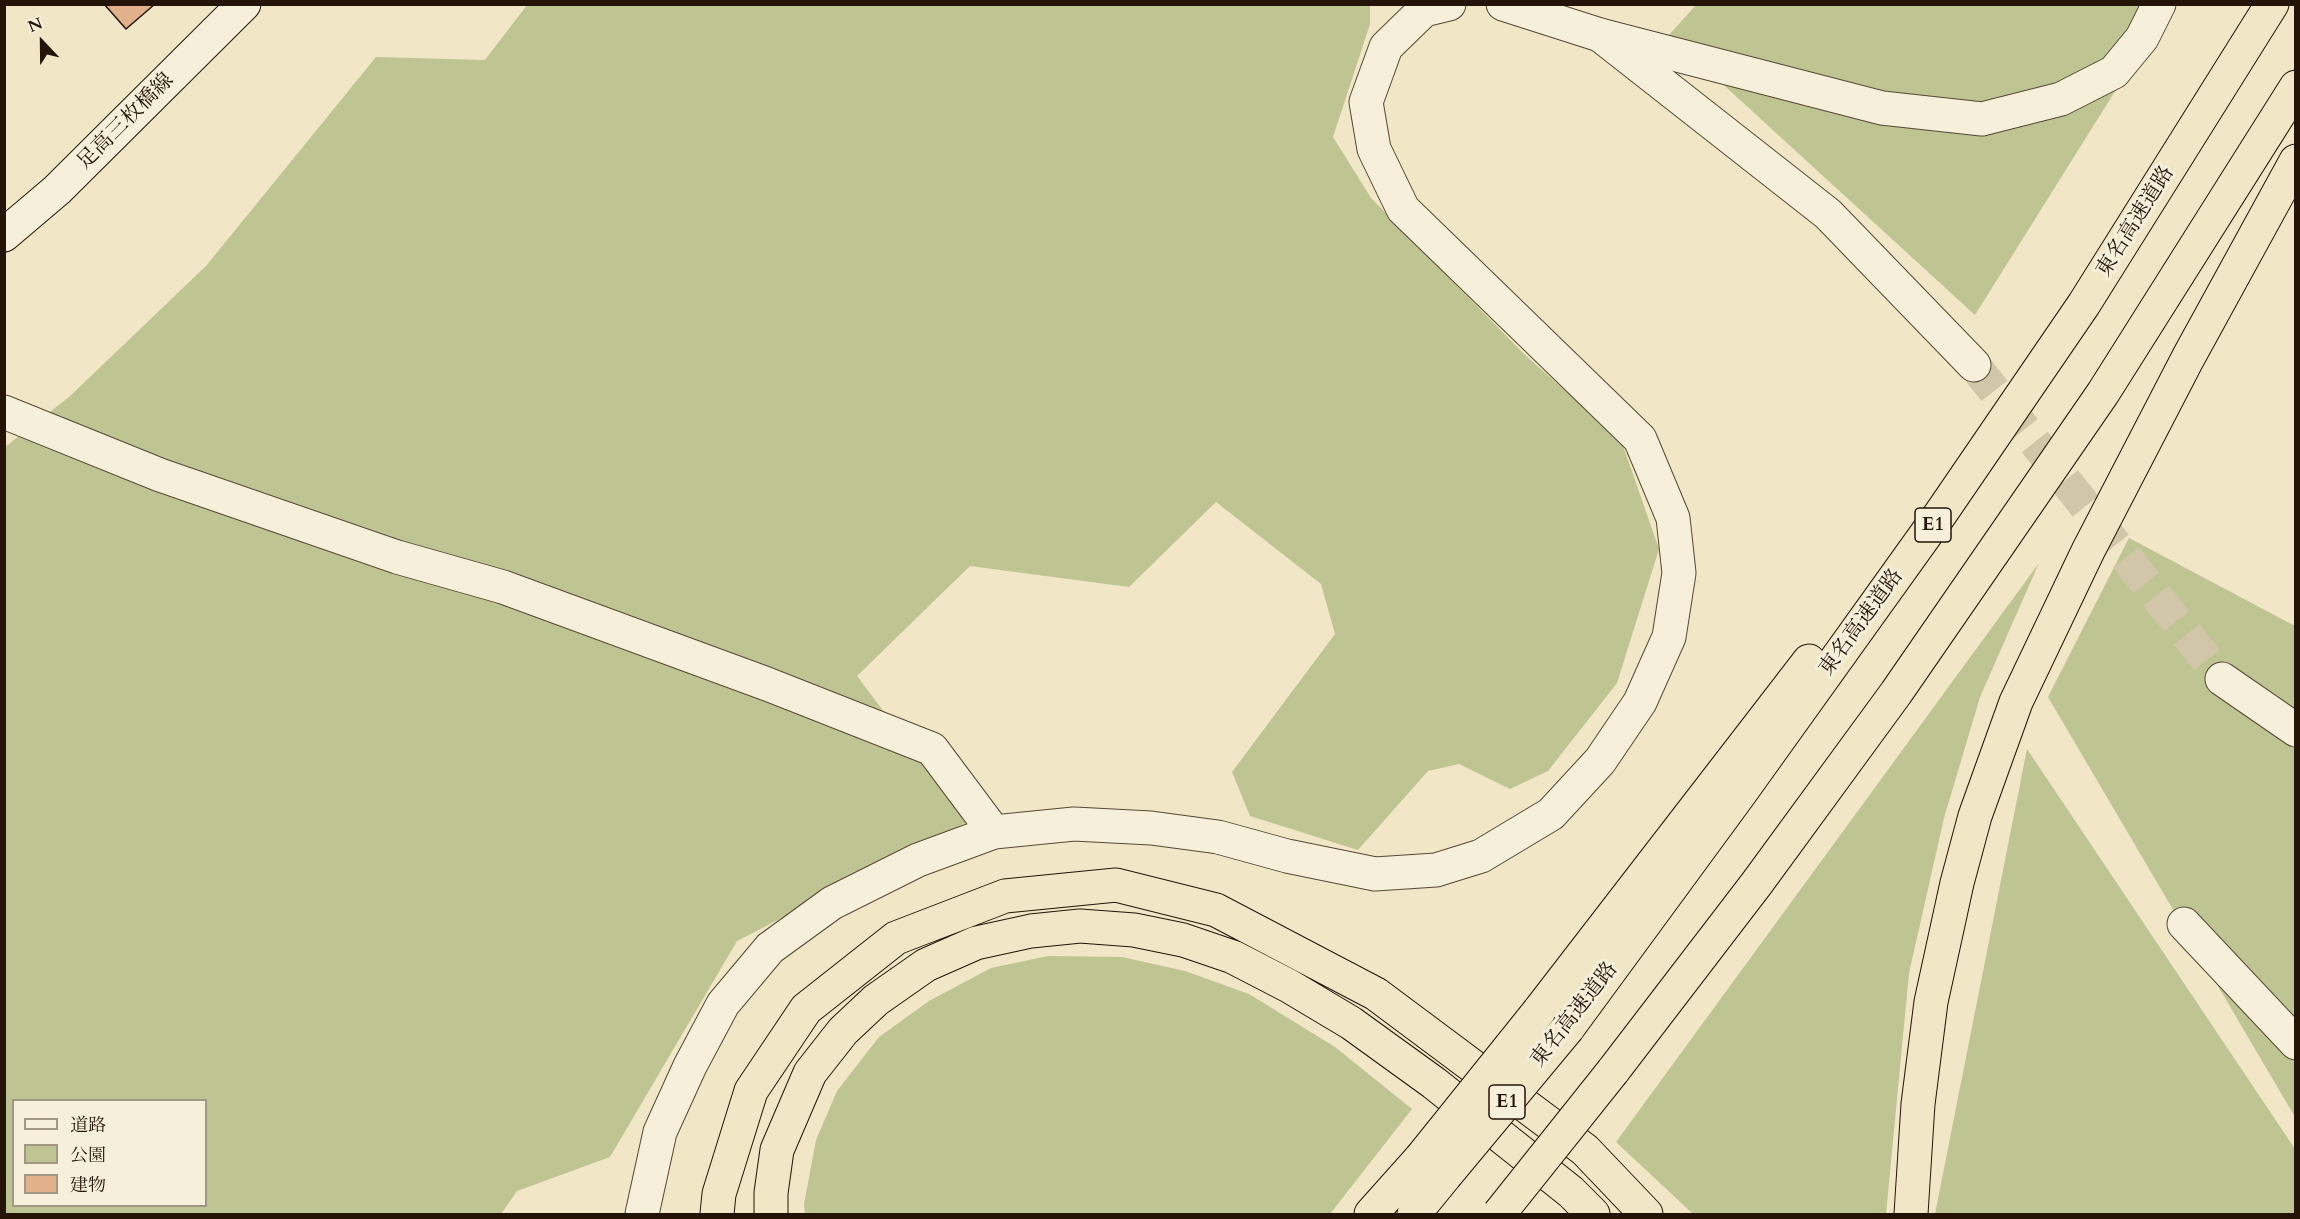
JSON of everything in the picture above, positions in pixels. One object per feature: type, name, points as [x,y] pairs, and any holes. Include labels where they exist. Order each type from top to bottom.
[{"type":"highway","name":"東名高速道路","points":[[1414,1215],[1433,1167],[1568,1028],[1939,516],[2084,304],[2272,4]]},
{"type":"highway","points":[[1499,1215],[1757,883],[1896,693],[2103,393],[2295,87]]},
{"type":"highway","points":[[1911,1215],[1918,1104],[1930,1002],[1957,883],[1976,816],[2016,702],[2088,551],[2188,358],[2295,161]]},
{"type":"highway","points":[[1371,1215],[1433,1167],[1539,1011],[1828,637],[1939,516]]},
{"type":"highway","points":[[717,1215],[718,1194],[751,1091],[806,1009],[896,938],[1005,896],[1116,885],[1216,910],[1376,994],[1585,1150],[1646,1215]]},
{"type":"highway","points":[[771,1215],[771,1193],[777,1150],[810,1073],[843,1031],[876,1000],[926,965],[976,943],[1031,931],[1080,926],[1134,930],[1183,940],[1233,957],[1289,986],[1351,1023],[1434,1083],[1571,1192],[1593,1215]]},
{"type":"street","name":"足高三枚橋線","points":[[4,235],[57,190],[244,4]]},
{"type":"street","points":[[642,1215],[660,1132],[690,1066],[723,1004],[770,948],[832,903],[918,860],[994,832],[1074,824],[1151,828],[1218,837],[1287,856],[1375,874],[1436,870],[1481,856],[1551,814],[1600,761],[1640,702],[1669,637],[1679,573],[1673,518],[1640,439],[1403,209],[1374,149],[1366,102],[1386,47],[1424,10],[1449,4]]},
{"type":"street","points":[[1503,4],[1600,35],[1882,108],[1982,119],[2061,99],[2114,72],[2142,38],[2159,4]]},
{"type":"street","points":[[1600,35],[1828,214],[1974,365]]},
{"type":"street","points":[[4,412],[160,475],[397,557],[503,586],[767,684],[932,749],[994,832]]},
{"type":"street","points":[[2222,680],[2295,730]]},
{"type":"street","points":[[2184,924],[2295,1043]]},
{"type":"green space","points":[[527,5],[1370,5],[1370,24],[1333,137],[1371,198],[1525,355],[1621,440],[1659,549],[1617,683],[1548,771],[1510,789],[1459,764],[1428,771],[1358,850],[1250,816],[1232,772],[1335,634],[1321,584],[1216,502],[1129,587],[970,566],[857,676],[967,822],[737,941],[610,1157],[517,1191],[501,1214],[5,1214],[5,447],[69,397],[206,266],[376,57],[485,60]]},
{"type":"green space","points":[[1696,5],[2169,5],[1975,315],[1669,35]]},
{"type":"green space","points":[[2129,538],[2295,626],[2295,1117],[2048,697]]},
{"type":"green space","points":[[2039,563],[1980,697],[1944,818],[1909,973],[1886,1214],[1693,1214],[1616,1142]]},
{"type":"green space","points":[[2027,749],[2295,1149],[2295,1214],[1935,1214]]},
{"type":"green space","points":[[1048,956],[1122,957],[1185,971],[1249,994],[1335,1047],[1412,1109],[1330,1214],[805,1214],[804,1204],[816,1140],[837,1091],[879,1037],[929,1001],[991,968]]},
{"type":"building","points":[[104,4],[155,4],[126,29]]},
{"type":"tunnel","points":[[1974,365],[2222,679]]}]
